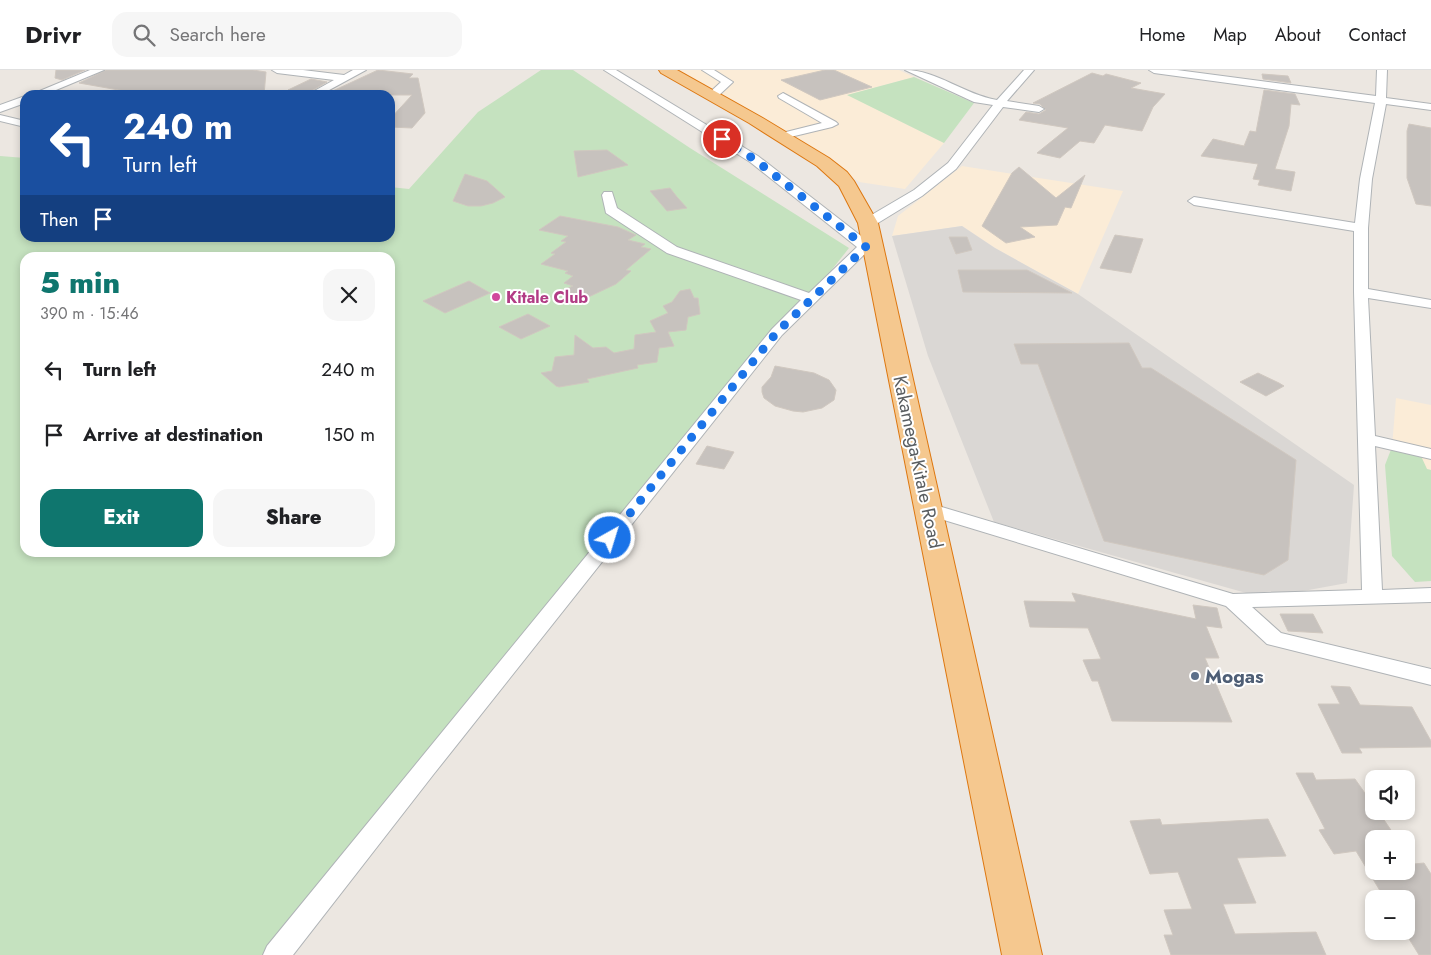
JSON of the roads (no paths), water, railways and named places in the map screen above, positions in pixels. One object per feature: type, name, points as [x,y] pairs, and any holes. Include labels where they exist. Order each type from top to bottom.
[{"type":"highway","name":"Kakamega-Kitale Road","points":[[666,70],[811,153],[841,176],[855,194],[869,236],[1022,955]]},
{"type":"street","points":[[48,90],[99,70]]},
{"type":"street","points":[[277,70],[344,78]]},
{"type":"street","points":[[321,90],[361,70]]},
{"type":"street","points":[[609,70],[754,159],[869,236]]},
{"type":"street","points":[[706,70],[728,82],[712,96]]},
{"type":"street","points":[[910,70],[978,100],[1039,109]]},
{"type":"street","points":[[277,955],[437,752],[771,340],[812,299],[869,236],[952,166],[1000,103],[1029,70]]},
{"type":"street","points":[[1154,70],[1431,107]]},
{"type":"street","points":[[1372,596],[1361,292],[1361,228],[1366,179],[1381,100],[1382,70]]},
{"type":"street","points":[[782,136],[832,124],[783,96]]},
{"type":"street","points":[[0,109],[20,101]]},
{"type":"street","points":[[0,118],[20,123]]},
{"type":"street","points":[[608,195],[611,210],[672,250],[812,299]]},
{"type":"street","points":[[1194,201],[1361,228]]},
{"type":"street","points":[[1361,292],[1431,304]]},
{"type":"street","points":[[1367,439],[1431,454]]},
{"type":"street","points":[[928,510],[1233,601],[1431,595]]},
{"type":"street","points":[[1233,601],[1274,639],[1431,677]]},
{"type":"place","name":"Kitale Club","points":[[496,297]]},
{"type":"place","name":"Mogas","points":[[1195,676]]}]
